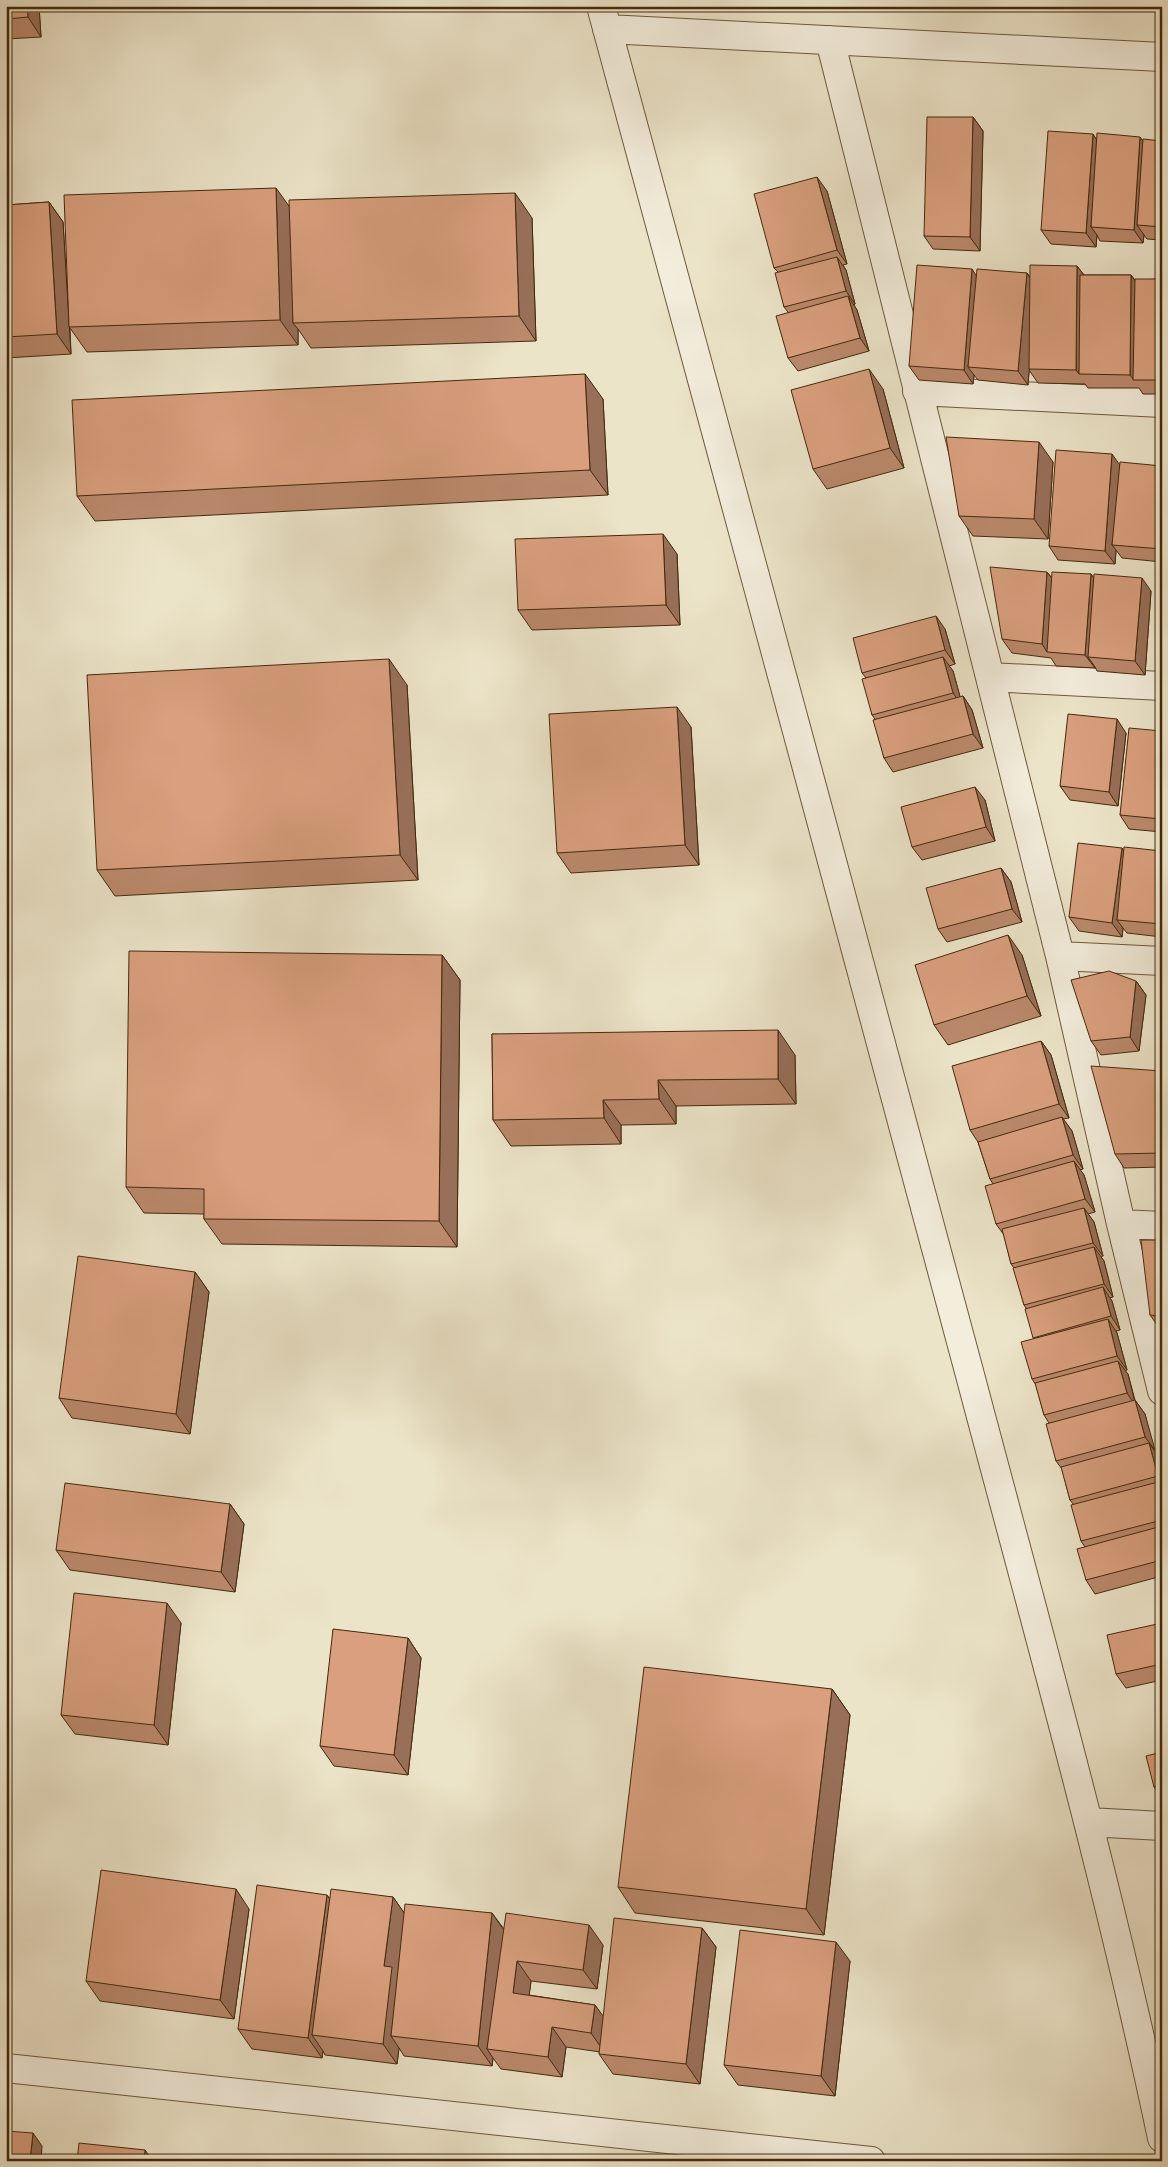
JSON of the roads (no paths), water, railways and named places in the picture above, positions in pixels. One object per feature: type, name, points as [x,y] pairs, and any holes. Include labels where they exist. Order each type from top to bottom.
[{"type":"street","points":[[1162,57],[830,40],[604,18],[883,1047],[1088,1822],[1137,2017],[1162,2138]]},
{"type":"street","points":[[830,40],[916,391],[1060,956],[1121,1224],[1162,1391]]},
{"type":"street","points":[[916,391],[1162,403]]},
{"type":"street","points":[[990,677],[1162,686]]},
{"type":"street","points":[[1060,956],[1162,961]]},
{"type":"street","points":[[1121,1224],[1162,1226]]},
{"type":"street","points":[[1088,1822],[1162,1826]]},
{"type":"street","points":[[6,2068],[871,2161]]}]
